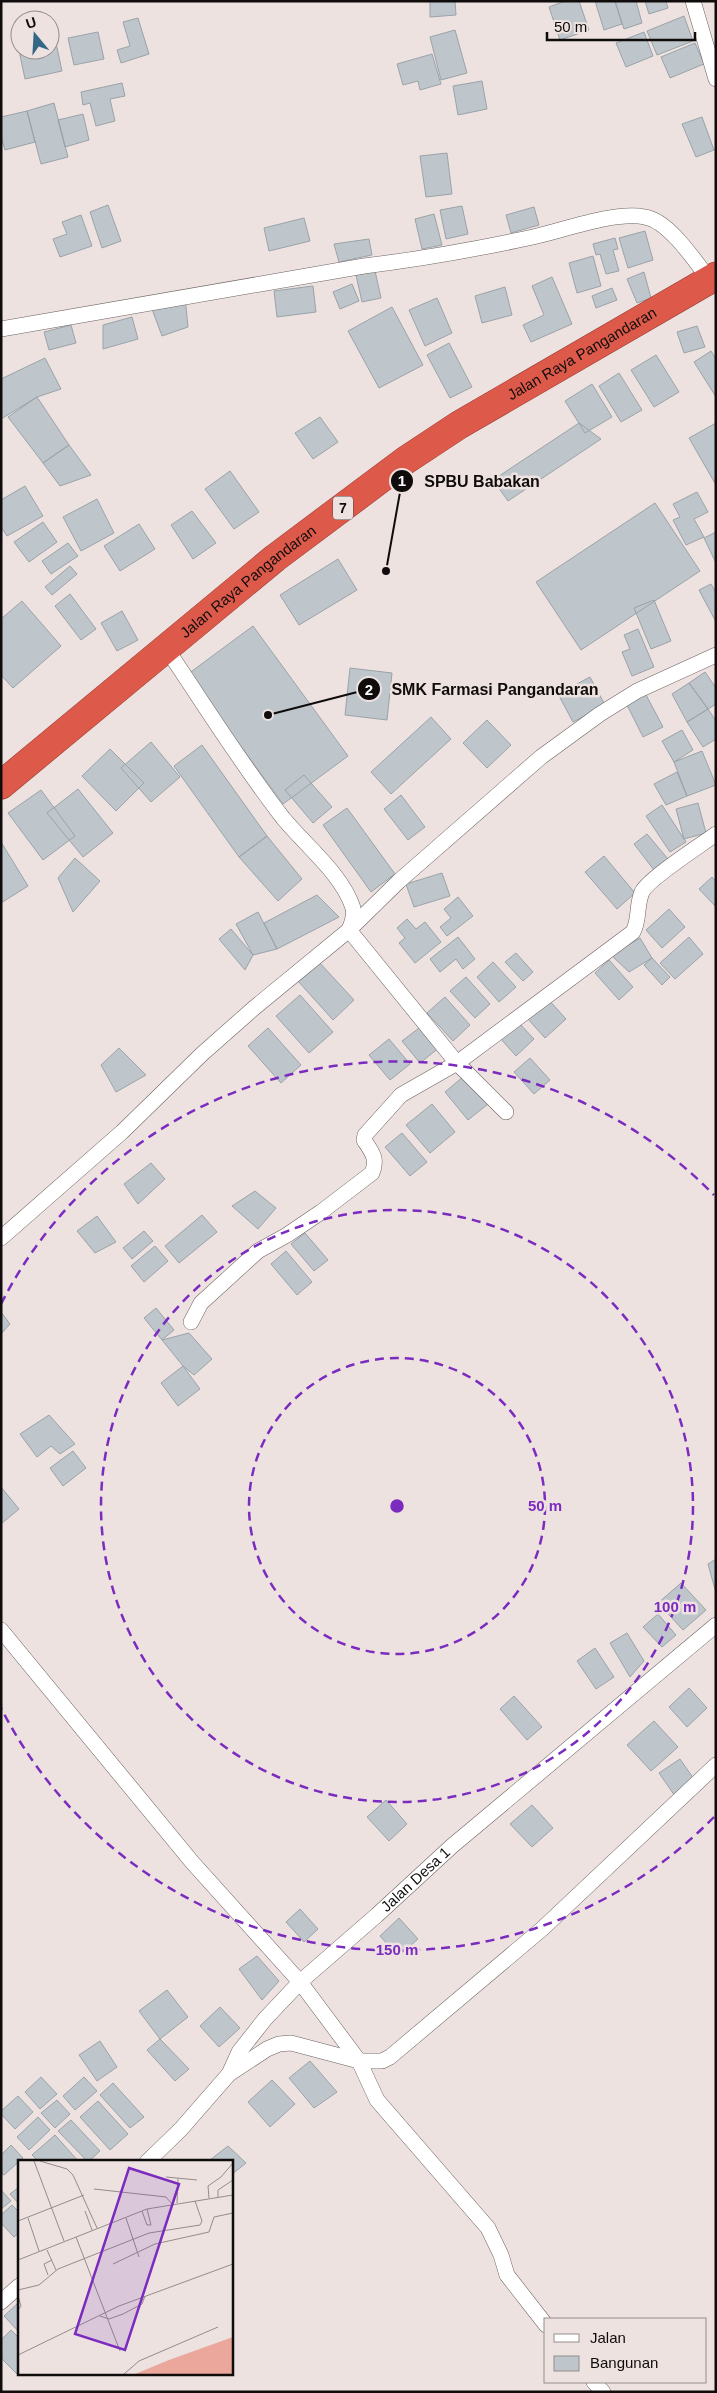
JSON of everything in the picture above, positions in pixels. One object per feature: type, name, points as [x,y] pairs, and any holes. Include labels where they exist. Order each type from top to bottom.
[{"type":"highway","name":"Jalan Raya Pangandaran","points":[[1,785],[275,558],[406,460],[459,425],[713,278]]},
{"type":"street","points":[[693,1],[716,79]]},
{"type":"street","points":[[1,329],[364,266],[423,259],[610,218],[646,217],[673,233],[713,278]]},
{"type":"street","points":[[166,648],[283,818],[323,862],[342,888],[353,909],[353,919],[349,930]]},
{"type":"street","points":[[1,1238],[122,1132],[248,1013],[349,930],[399,881],[541,757],[600,714],[637,692],[716,655]]},
{"type":"street","points":[[191,1322],[201,1303],[258,1251],[287,1236],[372,1173],[376,1164],[375,1157],[364,1140],[370,1128],[401,1095],[457,1063],[633,932],[638,922],[637,906],[643,889],[716,834]]},
{"type":"street","points":[[349,930],[457,1063],[506,1112]]},
{"type":"street","name":"Jalan Desa 1","points":[[149,2160],[181,2129],[229,2074],[239,2052],[265,2019],[300,1982],[452,1846],[716,1625]]},
{"type":"street","points":[[1,1630],[192,1862],[300,1982],[359,2061],[377,2100],[488,2228],[501,2255],[507,2275],[544,2322]]},
{"type":"street","points":[[229,2074],[268,2048],[285,2043],[359,2061],[382,2061],[390,2057],[542,1929],[716,1765]]},
{"type":"street","points":[[1,2302],[18,2287]]},
{"type":"building","points":[[430,1],[455,1],[456,15],[430,17]]},
{"type":"building","points":[[565,1],[579,1],[589,30],[560,40],[549,7]]},
{"type":"building","points":[[595,1],[615,1],[622,24],[604,30]]},
{"type":"building","points":[[615,1],[636,1],[642,23],[624,29]]},
{"type":"building","points":[[645,1],[666,1],[668,8],[649,14]]},
{"type":"building","points":[[684,16],[693,41],[657,55],[647,31]]},
{"type":"building","points":[[138,18],[149,54],[121,63],[117,50],[130,46],[123,22]]},
{"type":"building","points":[[455,30],[467,73],[441,80],[430,37]]},
{"type":"building","points":[[98,32],[104,59],[74,65],[68,38]]},
{"type":"building","points":[[644,32],[653,56],[626,67],[616,43]]},
{"type":"building","points":[[695,43],[704,64],[670,78],[661,57]]},
{"type":"building","points":[[432,54],[441,84],[420,90],[418,81],[403,85],[397,64]]},
{"type":"building","points":[[21,60],[60,60],[62,71],[25,79]]},
{"type":"building","points":[[482,81],[487,109],[458,115],[453,86]]},
{"type":"building","points":[[122,83],[125,96],[110,99],[115,121],[96,126],[90,103],[83,105],[81,92]]},
{"type":"building","points":[[54,103],[68,157],[41,164],[27,111]]},
{"type":"building","points":[[27,111],[35,142],[5,150],[1,136],[1,117]]},
{"type":"building","points":[[83,114],[89,140],[65,147],[58,120]]},
{"type":"building","points":[[702,117],[714,150],[696,157],[682,124]]},
{"type":"building","points":[[447,153],[452,194],[426,197],[420,156]]},
{"type":"building","points":[[108,205],[121,241],[102,248],[90,212]]},
{"type":"building","points":[[462,206],[468,234],[446,239],[440,210]]},
{"type":"building","points":[[534,207],[539,225],[511,233],[506,215]]},
{"type":"building","points":[[434,214],[442,245],[422,249],[415,219]]},
{"type":"building","points":[[81,215],[92,246],[60,257],[53,239],[67,234],[62,222]]},
{"type":"building","points":[[304,218],[310,241],[269,251],[264,228]]},
{"type":"building","points":[[645,231],[653,260],[628,268],[619,238]]},
{"type":"building","points":[[615,238],[618,249],[613,250],[619,271],[606,274],[600,254],[596,255],[593,244]]},
{"type":"building","points":[[369,239],[372,255],[339,262],[334,244]]},
{"type":"building","points":[[593,256],[601,286],[577,293],[569,263]]},
{"type":"building","points":[[375,271],[381,298],[362,302],[356,275]]},
{"type":"building","points":[[644,272],[651,298],[637,303],[627,279]]},
{"type":"building","points":[[552,277],[572,324],[531,342],[523,325],[544,315],[532,286]]},
{"type":"building","points":[[352,284],[359,301],[340,309],[333,292]]},
{"type":"building","points":[[313,286],[316,312],[277,317],[274,291]]},
{"type":"building","points":[[505,287],[512,315],[482,323],[475,296]]},
{"type":"building","points":[[612,288],[617,300],[596,308],[592,296]]},
{"type":"building","points":[[185,297],[188,327],[162,336],[152,309]]},
{"type":"building","points":[[437,298],[452,333],[425,346],[409,310]]},
{"type":"building","points":[[392,307],[423,365],[379,388],[348,331]]},
{"type":"building","points":[[132,317],[138,339],[103,349],[103,325]]},
{"type":"building","points":[[71,325],[76,343],[49,350],[44,332]]},
{"type":"building","points":[[697,326],[705,347],[684,353],[677,332]]},
{"type":"building","points":[[449,343],[472,387],[450,398],[427,355]]},
{"type":"building","points":[[711,351],[716,359],[716,397],[694,362]]},
{"type":"building","points":[[656,355],[679,392],[654,407],[631,370]]},
{"type":"building","points":[[45,358],[61,389],[37,397],[1,419],[1,379]]},
{"type":"building","points":[[619,373],[642,410],[621,422],[599,386]]},
{"type":"building","points":[[592,384],[612,417],[585,433],[565,401]]},
{"type":"building","points":[[37,397],[69,445],[43,463],[8,417]]},
{"type":"building","points":[[320,417],[338,442],[313,459],[295,433]]},
{"type":"building","points":[[579,423],[601,439],[508,501],[493,480]]},
{"type":"building","points":[[716,423],[716,485],[689,438]]},
{"type":"building","points":[[69,445],[91,475],[60,486],[43,463]]},
{"type":"building","points":[[230,471],[259,512],[234,529],[205,489]]},
{"type":"building","points":[[25,486],[43,516],[7,536],[1,527],[1,500]]},
{"type":"building","points":[[697,492],[708,512],[694,519],[704,537],[686,545],[673,520],[680,517],[673,504]]},
{"type":"building","points":[[97,499],[114,533],[81,551],[63,517]]},
{"type":"building","points":[[655,503],[700,571],[581,650],[536,582]]},
{"type":"building","points":[[192,511],[216,543],[193,559],[171,525]]},
{"type":"building","points":[[43,522],[57,542],[29,562],[14,542]]},
{"type":"building","points":[[139,524],[155,549],[120,571],[104,546]]},
{"type":"building","points":[[716,532],[716,561],[715,561],[704,538]]},
{"type":"building","points":[[68,543],[78,556],[51,574],[42,561]]},
{"type":"building","points":[[338,559],[357,590],[299,625],[280,595]]},
{"type":"building","points":[[70,566],[77,574],[52,595],[45,587]]},
{"type":"building","points":[[711,584],[716,593],[716,622],[699,590]]},
{"type":"building","points":[[70,594],[96,629],[81,640],[55,606]]},
{"type":"building","points":[[654,600],[671,641],[651,649],[634,608]]},
{"type":"building","points":[[22,601],[61,646],[13,688],[1,675],[1,619]]},
{"type":"building","points":[[122,611],[138,640],[117,651],[101,623]]},
{"type":"building","points":[[253,626],[348,756],[283,804],[188,674]]},
{"type":"building","points":[[638,629],[654,667],[632,676],[622,652],[630,649],[624,635]]},
{"type":"building","points":[[350,668],[392,673],[387,720],[345,715]]},
{"type":"building","points":[[705,672],[716,688],[716,704],[708,709],[689,683]]},
{"type":"building","points":[[590,677],[605,705],[573,722],[558,694]]},
{"type":"building","points":[[689,683],[708,709],[687,722],[672,694]]},
{"type":"building","points":[[645,693],[663,727],[643,737],[626,703]]},
{"type":"building","points":[[708,709],[716,721],[716,739],[703,747],[687,722]]},
{"type":"building","points":[[431,717],[451,739],[391,794],[371,772]]},
{"type":"building","points":[[487,720],[511,745],[487,768],[463,743]]},
{"type":"building","points":[[682,730],[693,750],[674,762],[662,741]]},
{"type":"building","points":[[151,742],[180,777],[151,802],[121,768]]},
{"type":"building","points":[[202,745],[267,836],[239,857],[174,766]]},
{"type":"building","points":[[110,749],[144,783],[116,811],[82,776]]},
{"type":"building","points":[[702,751],[716,785],[687,796],[674,762]]},
{"type":"building","points":[[677,772],[687,796],[666,805],[654,784]]},
{"type":"building","points":[[304,775],[332,807],[313,823],[285,790]]},
{"type":"building","points":[[78,789],[113,833],[83,857],[47,813]]},
{"type":"building","points":[[41,790],[75,836],[43,860],[8,813]]},
{"type":"building","points":[[401,795],[425,827],[408,840],[384,809]]},
{"type":"building","points":[[698,803],[706,833],[684,839],[676,809]]},
{"type":"building","points":[[662,805],[686,842],[670,852],[646,816]]},
{"type":"building","points":[[347,808],[395,874],[371,892],[323,825]]},
{"type":"building","points":[[647,834],[668,859],[654,870],[634,844]]},
{"type":"building","points":[[267,836],[302,879],[278,901],[239,857]]},
{"type":"building","points":[[1,842],[28,886],[1,903]]},
{"type":"building","points":[[604,856],[635,893],[617,909],[585,872]]},
{"type":"building","points":[[75,858],[100,881],[73,912],[58,878]]},
{"type":"building","points":[[442,873],[450,896],[414,907],[406,884]]},
{"type":"building","points":[[712,877],[716,882],[716,907],[699,889]]},
{"type":"building","points":[[317,895],[339,917],[277,949],[264,923]]},
{"type":"building","points":[[458,897],[473,916],[447,936],[440,927],[451,918],[444,909]]},
{"type":"building","points":[[669,909],[685,927],[662,948],[646,930]]},
{"type":"building","points":[[258,912],[277,949],[253,955],[236,924]]},
{"type":"building","points":[[407,919],[416,929],[425,922],[441,942],[415,963],[399,943],[405,938],[397,928]]},
{"type":"building","points":[[231,929],[253,955],[245,970],[219,939]]},
{"type":"building","points":[[458,937],[475,959],[463,969],[456,959],[440,972],[430,959]]},
{"type":"building","points":[[689,937],[703,954],[675,979],[660,963]]},
{"type":"building","points":[[640,938],[652,958],[629,972],[611,955]]},
{"type":"building","points":[[516,953],[533,972],[523,981],[505,962]]},
{"type":"building","points":[[652,958],[670,977],[662,985],[644,965]]},
{"type":"building","points":[[609,960],[633,987],[619,1000],[595,973]]},
{"type":"building","points":[[318,961],[354,1000],[333,1020],[297,980]]},
{"type":"building","points":[[493,962],[516,987],[499,1002],[477,977]]},
{"type":"building","points":[[466,977],[490,1004],[475,1018],[450,991]]},
{"type":"building","points":[[300,995],[333,1032],[309,1053],[276,1016]]},
{"type":"building","points":[[445,997],[470,1025],[453,1041],[427,1013]]},
{"type":"building","points":[[548,999],[566,1019],[545,1038],[527,1018]]},
{"type":"building","points":[[518,1022],[534,1039],[516,1056],[500,1038]]},
{"type":"building","points":[[423,1025],[440,1047],[420,1063],[402,1041]]},
{"type":"building","points":[[268,1028],[301,1065],[281,1083],[248,1046]]},
{"type":"building","points":[[389,1039],[410,1064],[390,1080],[369,1055]]},
{"type":"building","points":[[119,1048],[146,1075],[116,1092],[101,1065]]},
{"type":"building","points":[[530,1058],[550,1080],[534,1094],[514,1072]]},
{"type":"building","points":[[464,1076],[488,1104],[468,1120],[445,1092]]},
{"type":"building","points":[[432,1104],[455,1132],[430,1153],[406,1125]]},
{"type":"building","points":[[402,1133],[427,1162],[410,1176],[385,1147]]},
{"type":"building","points":[[151,1163],[165,1179],[138,1204],[124,1184]]},
{"type":"building","points":[[255,1191],[276,1208],[258,1229],[232,1206]]},
{"type":"building","points":[[202,1215],[217,1232],[179,1263],[165,1246]]},
{"type":"building","points":[[97,1216],[116,1242],[95,1253],[77,1231]]},
{"type":"building","points":[[144,1231],[153,1241],[132,1259],[123,1248]]},
{"type":"building","points":[[305,1233],[328,1260],[314,1271],[291,1244]]},
{"type":"building","points":[[155,1246],[168,1261],[144,1282],[131,1266]]},
{"type":"building","points":[[286,1251],[312,1282],[297,1295],[271,1264]]},
{"type":"building","points":[[156,1308],[174,1330],[162,1340],[144,1318]]},
{"type":"building","points":[[1,1312],[10,1324],[1,1334]]},
{"type":"building","points":[[189,1333],[212,1359],[194,1375],[183,1366],[162,1340]]},
{"type":"building","points":[[183,1366],[200,1389],[178,1406],[161,1383]]},
{"type":"building","points":[[49,1415],[75,1444],[60,1454],[51,1446],[37,1457],[20,1434]]},
{"type":"building","points":[[73,1451],[86,1468],[63,1486],[50,1468]]},
{"type":"building","points":[[1,1487],[19,1509],[1,1524]]},
{"type":"building","points":[[716,1559],[716,1593],[708,1564]]},
{"type":"building","points":[[681,1583],[706,1610],[683,1630],[658,1603]]},
{"type":"building","points":[[658,1614],[676,1635],[662,1647],[643,1627]]},
{"type":"building","points":[[627,1633],[644,1661],[630,1677],[610,1643]]},
{"type":"building","points":[[595,1648],[614,1677],[596,1689],[577,1661]]},
{"type":"building","points":[[689,1688],[707,1708],[687,1727],[669,1707]]},
{"type":"building","points":[[514,1696],[542,1727],[527,1740],[500,1709]]},
{"type":"building","points":[[654,1721],[678,1747],[651,1771],[627,1745]]},
{"type":"building","points":[[680,1759],[696,1782],[675,1796],[659,1773]]},
{"type":"building","points":[[386,1800],[407,1824],[389,1841],[367,1817]]},
{"type":"building","points":[[532,1805],[553,1828],[532,1847],[510,1824]]},
{"type":"building","points":[[300,1909],[318,1929],[304,1942],[286,1922]]},
{"type":"building","points":[[399,1918],[418,1939],[398,1956],[380,1936]]},
{"type":"building","points":[[257,1956],[279,1981],[262,2000],[239,1969]]},
{"type":"building","points":[[167,1990],[188,2017],[160,2039],[139,2011]]},
{"type":"building","points":[[220,2007],[240,2028],[219,2047],[200,2026]]},
{"type":"building","points":[[160,2039],[189,2069],[175,2081],[147,2050]]},
{"type":"building","points":[[100,2041],[117,2067],[97,2081],[79,2055]]},
{"type":"building","points":[[310,2061],[337,2092],[314,2108],[289,2078]]},
{"type":"building","points":[[41,2077],[57,2094],[40,2109],[25,2092]]},
{"type":"building","points":[[84,2077],[97,2091],[75,2110],[63,2096]]},
{"type":"building","points":[[272,2080],[295,2104],[270,2127],[248,2102]]},
{"type":"building","points":[[113,2083],[144,2117],[130,2128],[100,2095]]},
{"type":"building","points":[[18,2096],[33,2112],[15,2129],[1,2114],[1,2111]]},
{"type":"building","points":[[57,2100],[70,2114],[55,2128],[41,2113]]},
{"type":"building","points":[[98,2101],[128,2134],[110,2150],[80,2117]]},
{"type":"building","points":[[38,2117],[50,2130],[29,2150],[17,2137]]},
{"type":"building","points":[[71,2120],[100,2151],[90,2160],[86,2160],[58,2131]]},
{"type":"building","points":[[55,2135],[77,2160],[37,2160],[32,2155]]},
{"type":"building","points":[[11,2145],[23,2158],[18,2160],[18,2162],[4,2175],[1,2173],[1,2155]]},
{"type":"building","points":[[228,2146],[246,2163],[232,2174],[232,2160],[210,2160]]},
{"type":"building","points":[[18,2188],[18,2203],[10,2194]]},
{"type":"building","points":[[1,2190],[11,2201],[1,2209]]},
{"type":"building","points":[[12,2205],[18,2211],[18,2234],[14,2237],[1,2223],[1,2215]]},
{"type":"building","points":[[18,2304],[18,2331],[4,2316]]},
{"type":"building","points":[[11,2330],[18,2337],[17,2374],[1,2358],[1,2340]]},
{"type":"place","name":"SPBU Babakan","points":[[386,571]]},
{"type":"place","name":"SMK Farmasi Pangandaran","points":[[268,715]]}]
